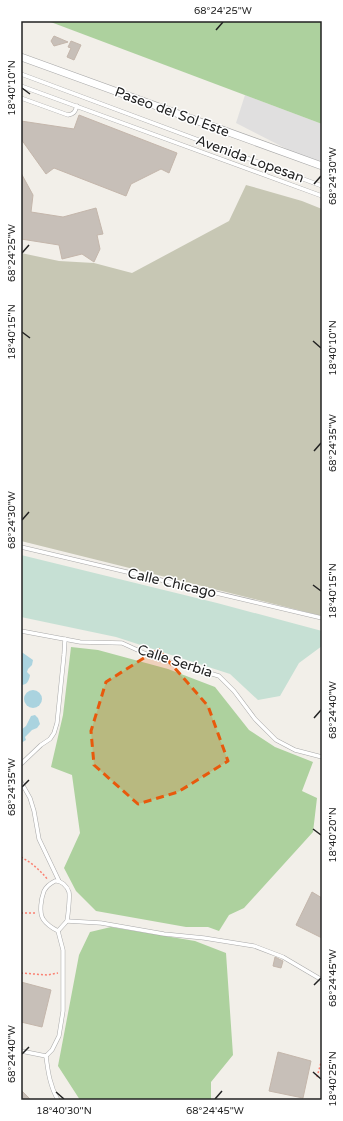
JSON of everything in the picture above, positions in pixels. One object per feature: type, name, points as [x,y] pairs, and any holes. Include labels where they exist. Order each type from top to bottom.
[{"type":"street","name":"Paseo del Sol Este","points":[[21,57],[322,166]]},
{"type":"lane","name":"Avenida Lopesan","points":[[21,74],[322,186]]},
{"type":"lane","name":"Avenida Lopesan","points":[[21,86],[322,196]]},
{"type":"lane","points":[[21,98],[68,115],[75,113],[77,106]]},
{"type":"lane","name":"Calle Chicago","points":[[21,547],[322,618]]},
{"type":"lane","name":"Calle Serbia","points":[[21,631],[80,642],[122,643],[156,658],[219,676],[234,691],[255,719],[276,740],[295,750],[322,757]]},
{"type":"lane","points":[[21,764],[40,745],[50,739],[54,733],[57,722],[64,655],[64,639]]},
{"type":"lane","points":[[21,782],[30,798],[39,839],[59,880],[63,883],[69,893],[67,921],[58,931]]},
{"type":"lane","points":[[46,1056],[52,1050],[59,1036],[63,1011],[64,950],[58,931],[48,925],[43,919],[41,912],[44,891],[51,883],[59,880]]},
{"type":"lane","points":[[67,921],[101,923],[164,934],[204,938],[254,946],[283,957],[322,980]]},
{"type":"lane","points":[[21,1051],[46,1056]]},
{"type":"lane","points":[[46,1056],[49,1078],[54,1094],[58,1100]]},
{"type":"path","points":[[21,857],[40,869],[51,883]]},
{"type":"path","points":[[21,913],[41,912]]},
{"type":"path","points":[[21,973],[47,976],[64,972]]},
{"type":"path","points":[[317,1077],[322,1059]]},
{"type":"highlighted area","points":[[158,649],[208,706],[228,761],[178,792],[138,804],[94,765],[91,731],[106,682]]},
{"type":"shaded area","points":[[245,95],[322,124],[322,167],[236,123]]},
{"type":"shaded area","points":[[246,185],[302,201],[322,209],[322,616],[21,541],[21,253],[59,261],[94,263],[132,273],[229,221]]},
{"type":"shaded area","points":[[21,555],[217,603],[322,631],[322,646],[299,663],[280,696],[258,700],[230,674],[116,637],[21,617]]},
{"type":"green space","points":[[48,21],[322,21],[322,124]]},
{"type":"green space","points":[[71,647],[98,650],[168,669],[215,687],[249,730],[275,747],[313,762],[302,791],[317,798],[313,832],[244,908],[229,915],[219,931],[208,927],[186,927],[96,911],[76,891],[64,868],[80,833],[72,775],[51,767],[63,715]]},
{"type":"green space","points":[[111,927],[195,941],[226,953],[233,1055],[211,1082],[211,1100],[80,1100],[58,1066],[79,955],[90,932]]},
{"type":"water","points":[[21,652],[33,660],[32,665],[27,672],[30,675],[28,681],[21,685]]},
{"type":"water","points":[[29,690],[37,690],[42,695],[40,706],[37,708],[29,708],[24,703],[24,695]]},
{"type":"water","points":[[35,715],[40,724],[25,737],[26,740],[21,743],[21,730],[26,726],[31,716]]},
{"type":"building","points":[[54,36],[68,42],[54,46],[51,41]]},
{"type":"building","points":[[71,41],[81,45],[74,60],[67,57],[71,48],[68,47]]},
{"type":"building","points":[[79,115],[177,153],[169,173],[161,169],[131,184],[126,196],[54,168],[46,174],[21,139],[21,121],[74,129]]},
{"type":"building","points":[[21,173],[33,195],[31,212],[63,217],[96,208],[103,234],[97,235],[100,249],[94,262],[82,254],[62,259],[59,245],[21,239]]},
{"type":"building","points":[[312,892],[322,898],[322,938],[296,925]]},
{"type":"building","points":[[275,957],[283,961],[281,968],[273,966]]},
{"type":"building","points":[[21,982],[51,990],[42,1027],[21,1022]]},
{"type":"building","points":[[278,1052],[311,1061],[303,1098],[269,1091]]},
{"type":"building","points":[[21,1090],[31,1100],[21,1100]]}]
